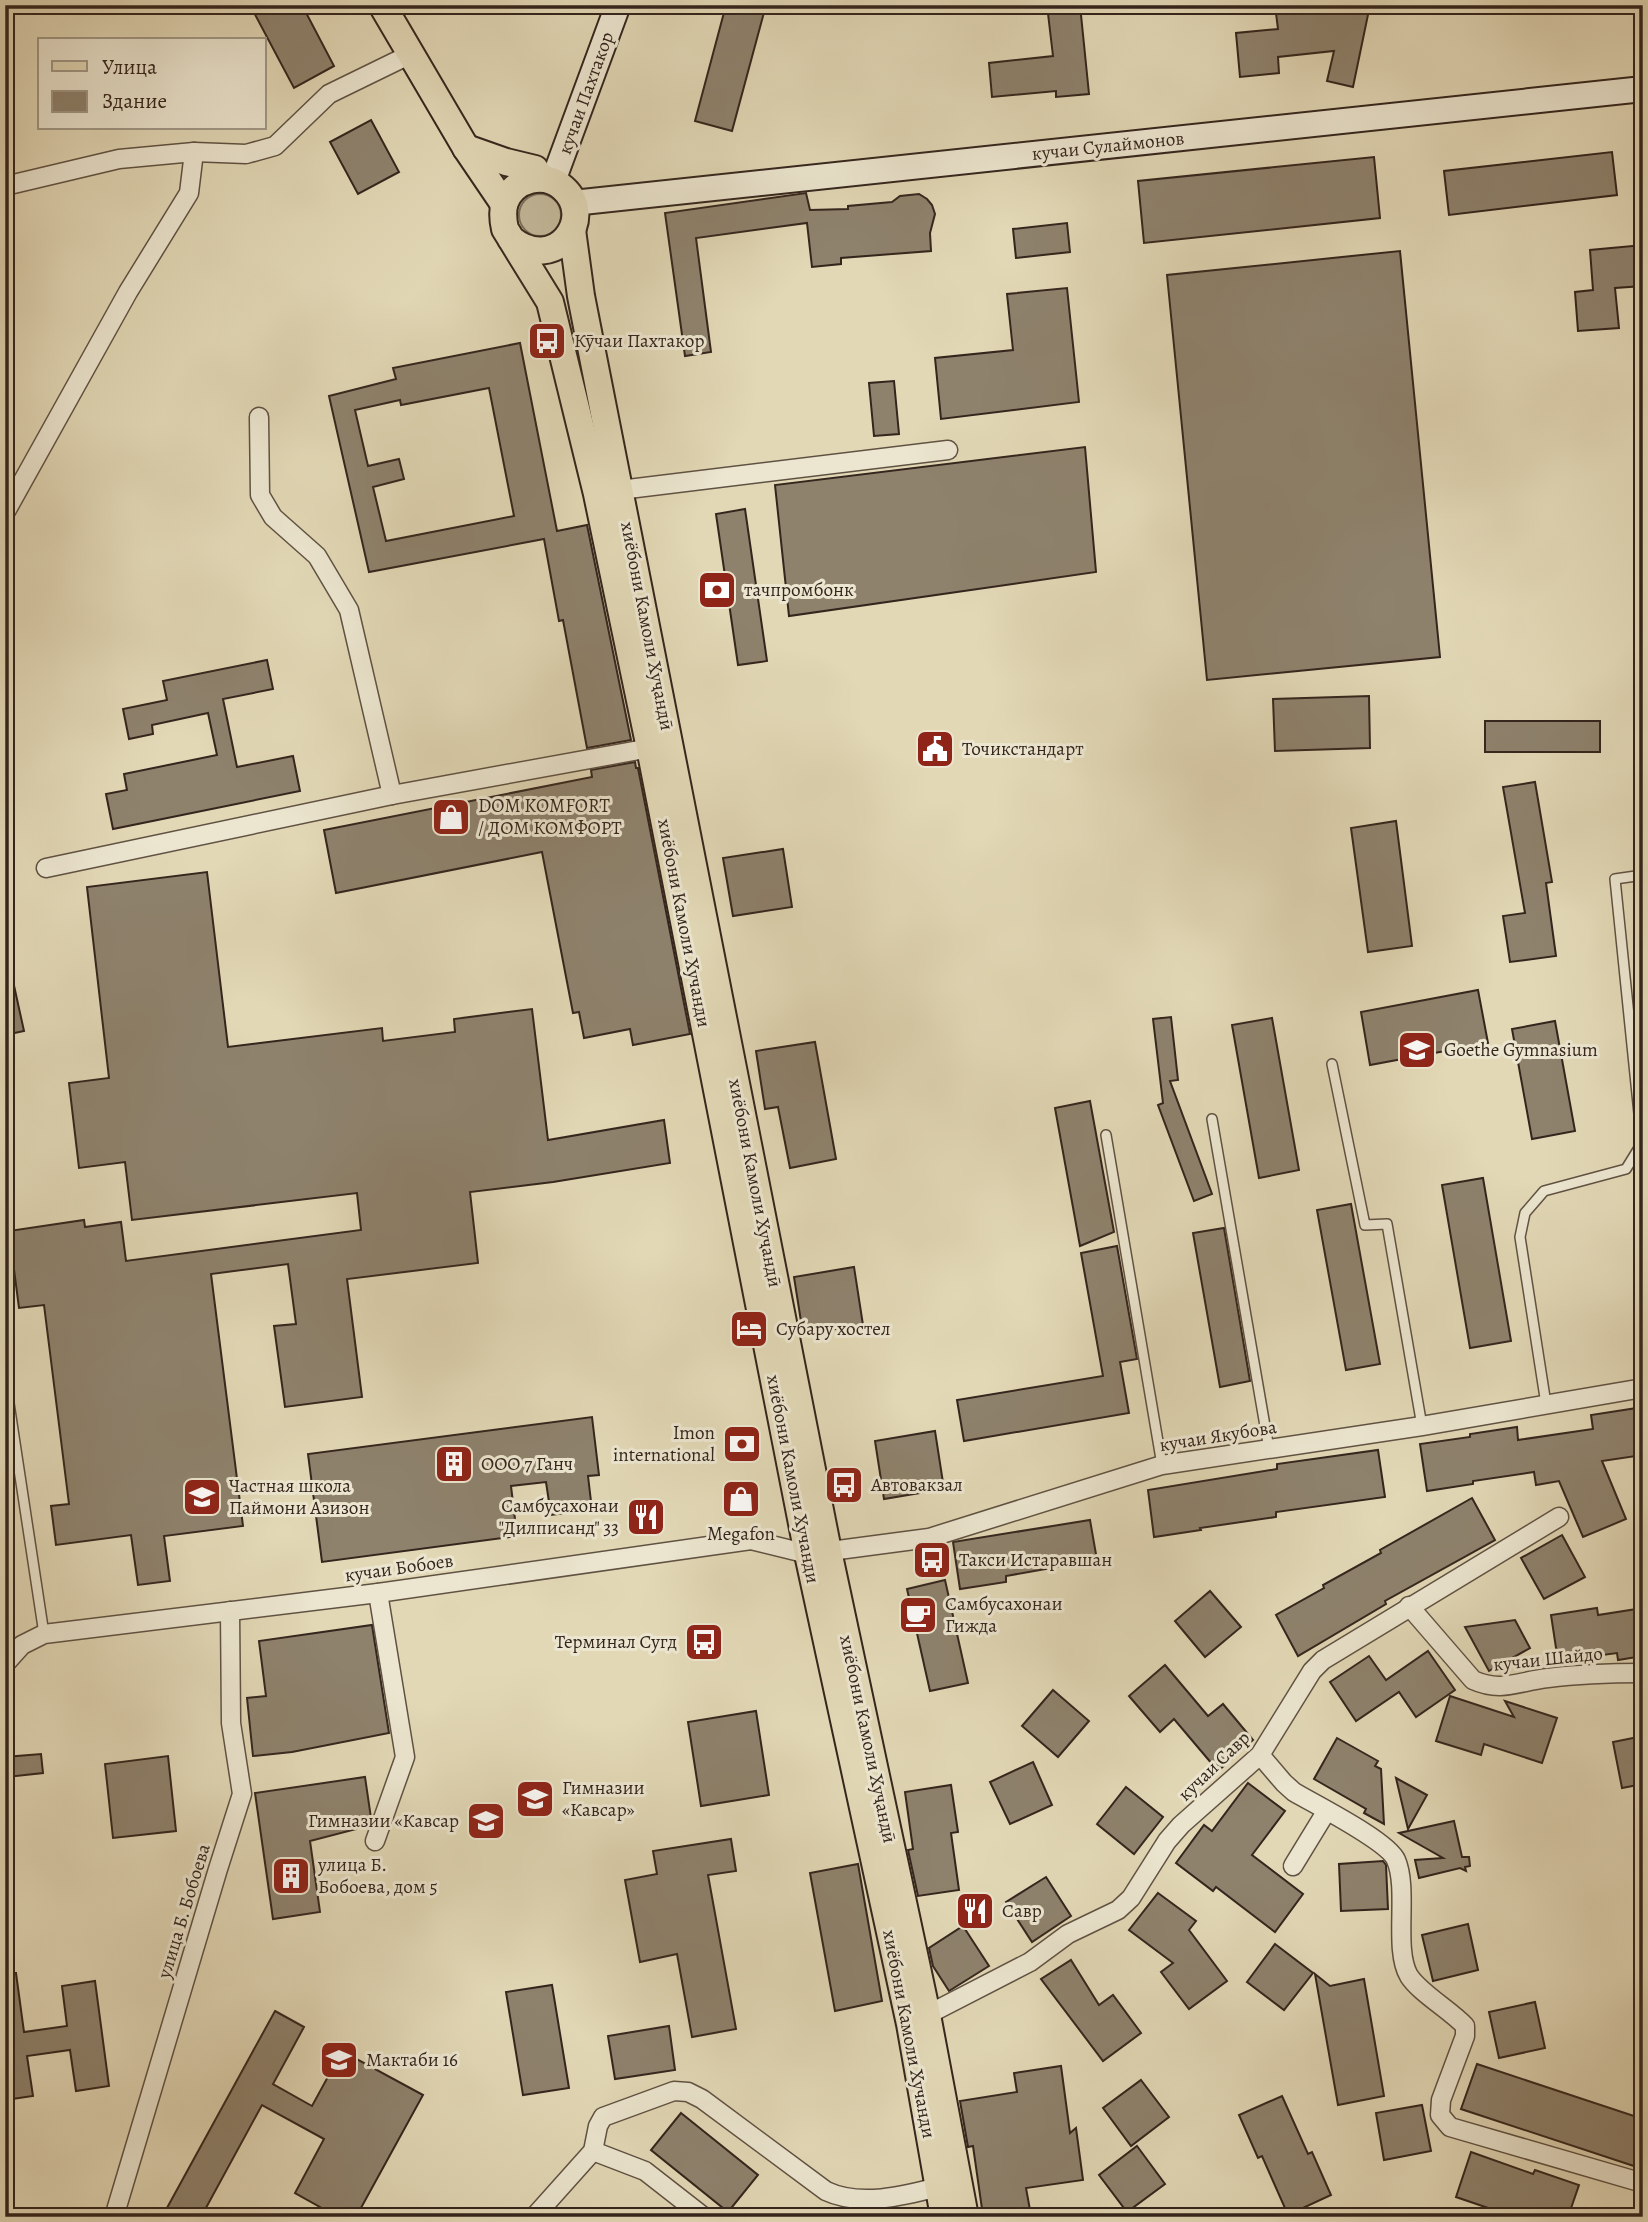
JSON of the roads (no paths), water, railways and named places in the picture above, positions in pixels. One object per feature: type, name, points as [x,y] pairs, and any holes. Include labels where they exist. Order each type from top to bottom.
[{"type":"main road","points":[[382,5],[466,148],[504,204]]},
{"type":"main road","name":"кучаи Пахтакор","points":[[547,180],[618,5]]},
{"type":"main road","name":"кучаи Сулаймонов","points":[[573,202],[1643,89]]},
{"type":"main road","points":[[466,148],[535,169],[547,180],[563,187],[573,202],[575,218],[572,230],[566,240],[557,247],[533,251],[521,247],[511,239]]},
{"type":"main road","points":[[547,180],[530,180],[519,185],[510,193],[504,204],[502,217],[505,229],[550,302],[609,492]]},
{"type":"main road","name":"хиёбони Камоли Хуҷандӣ","points":[[572,230],[609,492],[818,1553],[927,2015],[965,2217]]},
{"type":"main road","name":"хиёбони Камоли Хучанди","points":[[609,492],[650,748],[818,1553],[910,2024],[944,2217]]},
{"type":"street","points":[[5,186],[119,159],[194,152],[246,154],[275,146],[330,94],[411,54]]},
{"type":"street","points":[[5,513],[128,292],[189,193],[194,152]]},
{"type":"street","points":[[259,417],[260,495],[273,517],[317,556],[349,610],[392,795]]},
{"type":"street","points":[[609,492],[948,450]]},
{"type":"street","points":[[46,868],[392,795],[650,748]]},
{"type":"street","name":"кучаи Якубова","points":[[818,1553],[929,1538],[1161,1465],[1422,1426],[1643,1388]]},
{"type":"street","name":"кучаи Савр","points":[[927,2015],[1030,1962],[1068,1934],[1118,1910],[1131,1898],[1167,1841],[1181,1825],[1260,1755],[1312,1671],[1323,1660],[1559,1517]]},
{"type":"street","name":"кучаи Бобоев","points":[[5,1664],[22,1646],[44,1634],[378,1593],[751,1540],[818,1553]]},
{"type":"street","points":[[375,1841],[405,1757],[378,1593]]},
{"type":"street","name":"кучаи Шайдо","points":[[1409,1606],[1473,1680],[1487,1686],[1502,1687],[1546,1678],[1643,1673]]},
{"type":"street","name":"улица Б. Бобоева","points":[[114,2217],[242,1794],[231,1723],[230,1611]]},
{"type":"street","points":[[1260,1755],[1294,1792],[1383,1844],[1396,1859],[1400,1878],[1404,1960],[1410,1976],[1465,2026],[1465,2036],[1441,2100],[1440,2115],[1450,2127],[1643,2183]]},
{"type":"street","points":[[1293,1866],[1326,1812]]},
{"type":"street","points":[[534,2217],[593,2151],[598,2126],[603,2117],[674,2091],[688,2092],[702,2099],[827,2191],[840,2197],[854,2200],[909,2194],[938,2187]]},
{"type":"street","points":[[593,2151],[645,2171],[704,2217]]},
{"type":"lane","points":[[1546,1404],[1520,1237],[1522,1225],[1525,1213],[1544,1191],[1626,1169],[1642,1143],[1615,879],[1643,874]]},
{"type":"lane","points":[[1332,1064],[1366,1225],[1387,1224],[1422,1426]]},
{"type":"lane","points":[[1212,1119],[1269,1449]]},
{"type":"lane","points":[[1106,1135],[1161,1465]]},
{"type":"lane","points":[[5,1377],[44,1634]]},
{"type":"place","name":"Кӯчаи Пахтакор","points":[[547,341]]},
{"type":"place","name":"тачпромбонк","points":[[717,590]]},
{"type":"place","name":"Точикстандарт","points":[[935,749]]},
{"type":"place","name":"DOM KOMFORT / ДОМ КОМФОРТ","points":[[451,817]]},
{"type":"place","name":"Goethe Gymnasium","points":[[1417,1050]]},
{"type":"place","name":"Субару хостел","points":[[749,1329]]},
{"type":"place","name":"Imon international","points":[[742,1444]]},
{"type":"place","name":"ООО 7 Ганч","points":[[454,1464]]},
{"type":"place","name":"Автовакзал","points":[[844,1485]]},
{"type":"place","name":"Частная школа Паймони Азизон","points":[[202,1497]]},
{"type":"place","name":"Megafon","points":[[741,1499]]},
{"type":"place","name":"Самбусахонаи \"Дилписанд\" 33","points":[[646,1517]]},
{"type":"place","name":"Такси Истаравшан","points":[[932,1560]]},
{"type":"place","name":"Самбусахонаи Гижда","points":[[918,1615]]},
{"type":"place","name":"Терминал Сугд","points":[[704,1642]]},
{"type":"place","name":"Гимназии «Кавсар»","points":[[535,1799]]},
{"type":"place","name":"Гимназии «Кавсар","points":[[486,1821]]},
{"type":"place","name":"улица Б. Бобоева, дом 5","points":[[291,1876]]},
{"type":"place","name":"Савр","points":[[975,1911]]},
{"type":"place","name":"Мактаби 16","points":[[339,2060]]}]
